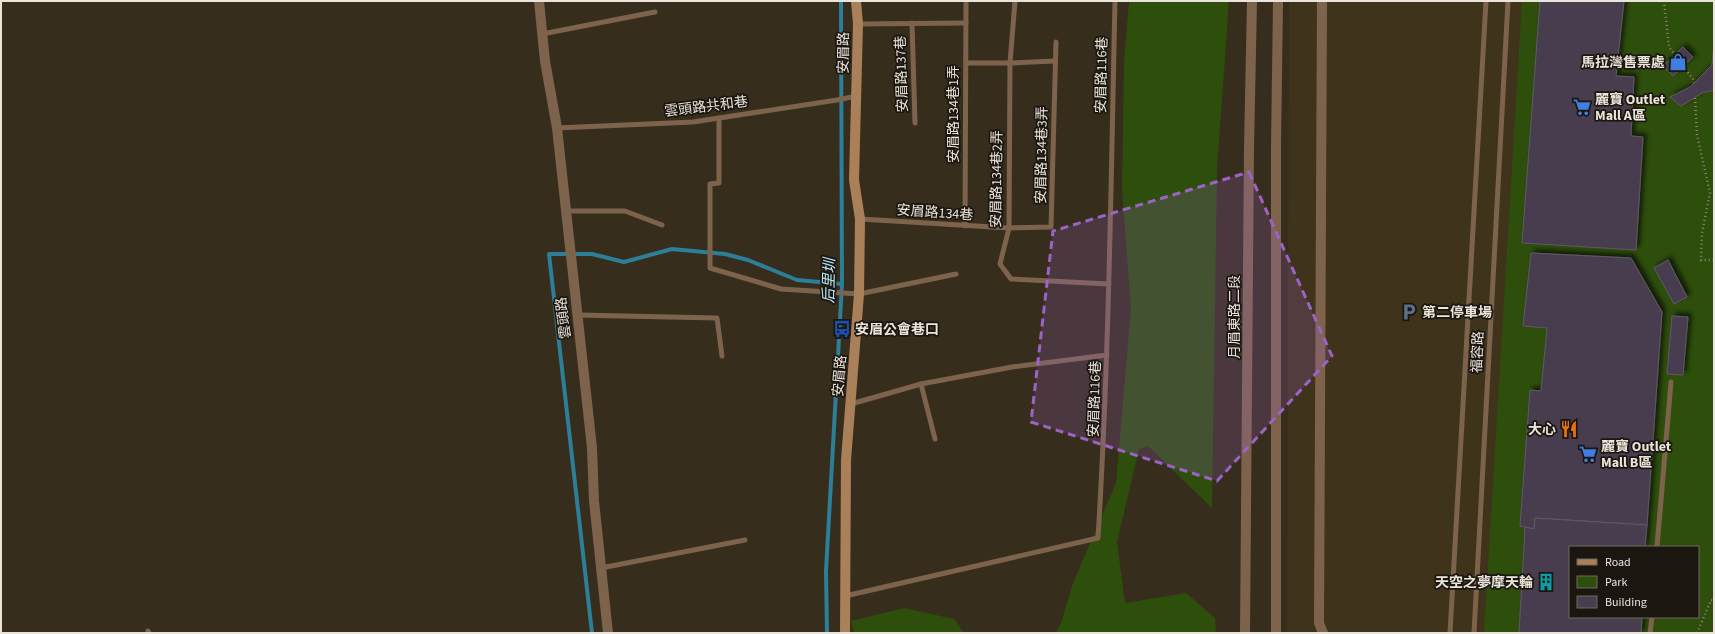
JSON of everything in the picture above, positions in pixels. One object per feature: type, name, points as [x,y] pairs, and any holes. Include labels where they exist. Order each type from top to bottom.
[{"type":"street","name":"雲頭路","points":[[538,1],[557,128],[592,448],[594,501],[607,633]]},
{"type":"street","name":"安眉路","points":[[845,633],[846,460],[859,294],[860,219],[854,180],[858,24],[856,1]]},
{"type":"street","name":"月眉東路二段","points":[[1245,633],[1249,148],[1252,1]]},
{"type":"street","points":[[1276,633],[1276,146],[1278,1]]},
{"type":"street","points":[[1322,1],[1319,623],[1323,633]]},
{"type":"lane","name":"安眉路134巷1弄","points":[[965,226],[966,1]]},
{"type":"lane","name":"安眉路134巷2弄","points":[[1016,1],[1010,64],[1008,228],[1000,264],[1011,279],[1109,284]]},
{"type":"lane","name":"安眉路116巷","points":[[845,596],[1098,538],[1107,355],[1115,1]]},
{"type":"lane","points":[[1450,633],[1486,1]]},
{"type":"lane","name":"福容路","points":[[1474,633],[1508,1]]},
{"type":"lane","points":[[542,34],[655,12]]},
{"type":"lane","name":"安眉路137巷","points":[[858,24],[966,23]]},
{"type":"lane","name":"安眉路137巷","points":[[912,24],[915,123]]},
{"type":"lane","name":"安眉路134巷3弄","points":[[1008,228],[1051,227],[1056,42]]},
{"type":"lane","points":[[966,64],[1010,64],[1055,60]]},
{"type":"lane","name":"雲頭路共和巷","points":[[557,128],[693,122],[857,96]]},
{"type":"lane","points":[[719,118],[720,183],[710,184],[710,268],[781,289],[859,294],[956,274]]},
{"type":"lane","points":[[565,211],[625,211],[662,224]]},
{"type":"lane","name":"安眉路134巷","points":[[860,219],[1008,228]]},
{"type":"lane","points":[[577,315],[717,318],[722,356]]},
{"type":"lane","points":[[850,404],[921,384],[1012,367],[1107,355]]},
{"type":"lane","points":[[1657,546],[1671,382]]},
{"type":"lane","points":[[921,384],[935,439]]},
{"type":"lane","points":[[601,568],[745,540]]},
{"type":"lane","points":[[1650,633],[1652,618]]},
{"type":"path","points":[[1664,1],[1669,47],[1675,55]]},
{"type":"path","points":[[1683,66],[1693,79],[1694,83]]},
{"type":"path","points":[[1695,98],[1698,135],[1710,193],[1702,233],[1701,260],[1714,260]]},
{"type":"path","points":[[1697,633],[1711,600],[1714,601]]},
{"type":"highlighted area","points":[[1249,172],[1332,356],[1217,481],[1031,422],[1053,231]]},
{"type":"shaded area","points":[[1289,1],[1714,1],[1714,633],[1287,633]]},
{"type":"green space","points":[[1129,1],[1229,1],[1217,169],[1212,508],[1148,446],[1139,449],[1117,542],[1125,603],[1186,593],[1215,618],[1216,633],[1056,633],[1061,623],[1073,583],[1116,483],[1131,308],[1122,191],[1124,62]]},
{"type":"green space","points":[[1522,1],[1714,1],[1714,633],[1484,633]]},
{"type":"green space","points":[[904,608],[954,619],[964,633],[854,633],[851,621]]},
{"type":"building","name":"麗寶 Outlet Mall A區","points":[[1540,1],[1624,1],[1616,76],[1634,77],[1631,136],[1643,137],[1636,250],[1522,243]]},
{"type":"building","points":[[1714,45],[1714,90],[1702,93],[1681,106],[1670,97],[1690,87],[1712,65]]},
{"type":"building","name":"馬拉灣售票處","points":[[1683,47],[1693,57],[1673,76],[1663,66]]},
{"type":"building","name":"麗寶 Outlet Mall B區","points":[[1531,253],[1631,258],[1662,312],[1647,525],[1535,518],[1534,529],[1520,526],[1530,390],[1541,391],[1547,328],[1523,326]]},
{"type":"building","points":[[1668,260],[1687,297],[1674,304],[1654,268]]},
{"type":"building","points":[[1672,316],[1688,317],[1683,375],[1667,374]]},
{"type":"building","name":"天空之夢摩天輪","points":[[1535,518],[1647,525],[1645,546],[1569,546],[1569,618],[1642,618],[1641,633],[1519,633],[1525,527],[1534,529]]},
{"type":"waterway","name":"后里圳","points":[[827,633],[826,571],[842,284],[841,1]]},
{"type":"waterway","points":[[592,633],[549,254],[592,254],[624,262],[672,249],[725,254],[748,260],[797,280],[842,284]]},
{"type":"place","name":"馬拉灣售票處","points":[[1678,62]]},
{"type":"place","name":"麗寶 Outlet Mall A區","points":[[1582,107]]},
{"type":"place","name":"第二停車場","points":[[1409,312]]},
{"type":"place","name":"安眉公會巷口","points":[[842,329]]},
{"type":"place","name":"大心","points":[[1569,429]]},
{"type":"place","name":"麗寶 Outlet Mall B區","points":[[1588,454]]},
{"type":"place","name":"天空之夢摩天輪","points":[[1546,582]]}]
